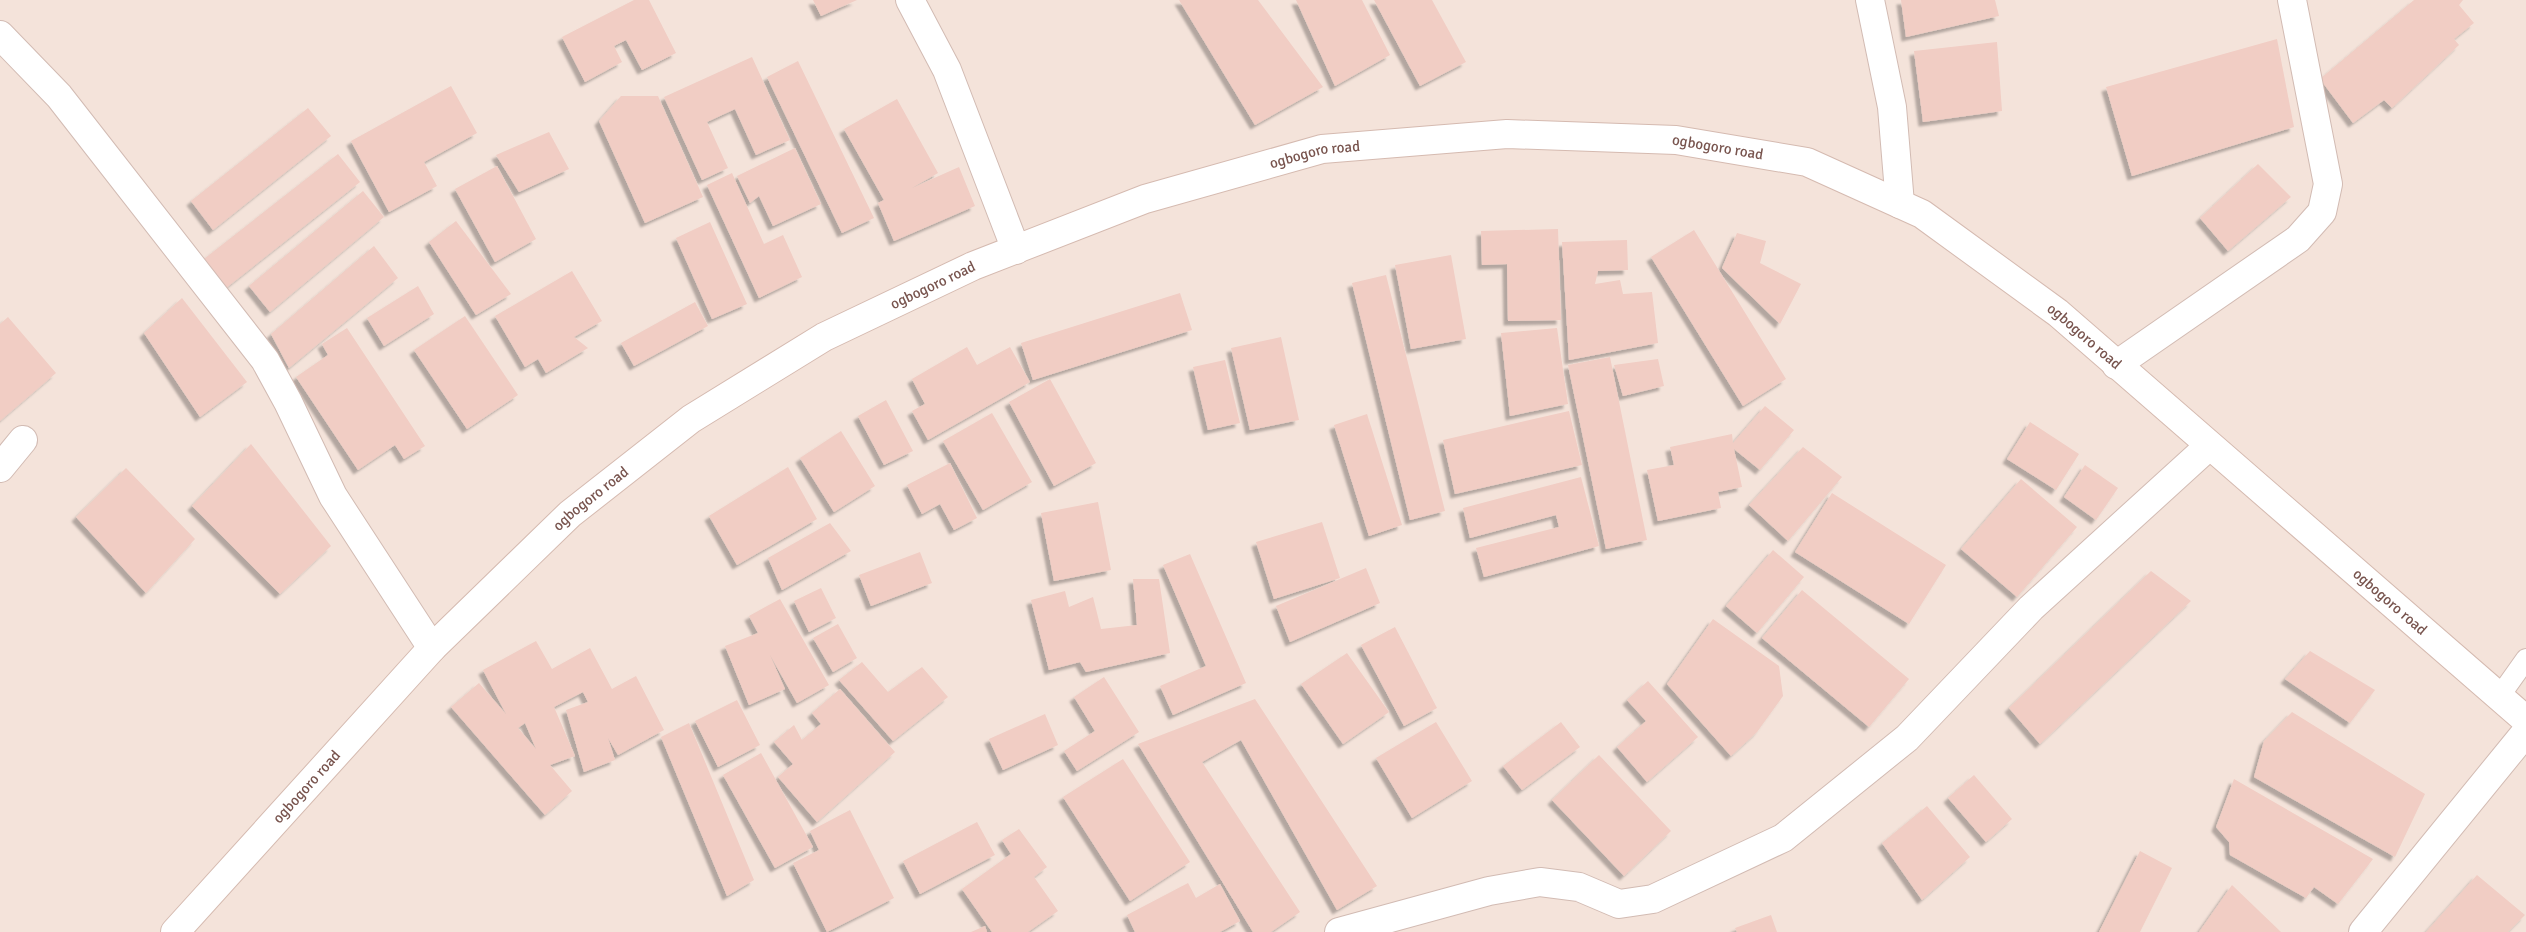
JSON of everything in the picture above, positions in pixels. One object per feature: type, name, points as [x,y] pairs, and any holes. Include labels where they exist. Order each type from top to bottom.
[{"type":"street","points":[[910,0],[947,70],[1016,250]]},
{"type":"street","points":[[1870,0],[1892,107],[1900,204]]},
{"type":"street","points":[[2116,365],[2298,239],[2322,212],[2328,184],[2292,0]]},
{"type":"street","points":[[0,35],[60,96],[265,360],[288,402],[333,496],[432,648]]},
{"type":"street","name":"ogbogoro road","points":[[176,932],[432,648],[570,514],[691,419],[824,337],[973,266],[1145,199],[1322,149],[1507,134],[1676,140],[1807,162],[1922,214],[2058,313],[2526,720]]},
{"type":"street","points":[[0,468],[22,440]]},
{"type":"street","points":[[1339,932],[1489,891],[1540,882],[1579,887],[1619,904],[1653,899],[1783,838],[1908,738],[2031,608],[2209,446]]},
{"type":"street","points":[[2363,932],[2526,732]]},
{"type":"lane","points":[[2499,697],[2526,659]]},
{"type":"shaded area","points":[[0,0],[2526,0],[2526,932],[0,932]]},
{"type":"building","points":[[634,0],[649,0],[676,53],[642,70],[626,40],[614,46],[622,62],[585,82],[562,37]]},
{"type":"building","points":[[813,0],[857,0],[821,16]]},
{"type":"building","points":[[1179,0],[1258,0],[1323,87],[1255,125]]},
{"type":"building","points":[[1296,0],[1362,0],[1390,55],[1335,86]]},
{"type":"building","points":[[1374,0],[1432,0],[1466,62],[1420,86]]},
{"type":"building","points":[[1901,0],[1995,0],[1999,16],[1906,37]]},
{"type":"building","points":[[2414,0],[2463,0],[2459,5],[2474,23],[2454,39],[2459,45],[2392,108],[2384,100],[2353,123],[2320,79]]},
{"type":"building","points":[[2277,39],[2294,127],[2132,176],[2106,87]]},
{"type":"building","points":[[1997,42],[2002,111],[1923,122],[1914,51]]},
{"type":"building","points":[[752,57],[790,140],[756,155],[735,109],[707,122],[728,168],[702,180],[664,97]]},
{"type":"building","points":[[798,61],[874,218],[842,233],[767,77]]},
{"type":"building","points":[[451,86],[477,133],[424,162],[437,186],[389,212],[351,141]]},
{"type":"building","points":[[621,96],[658,96],[703,197],[645,223],[599,121]]},
{"type":"building","points":[[897,99],[938,173],[912,188],[959,167],[975,206],[894,241],[878,203],[884,200],[844,129]]},
{"type":"building","points":[[308,108],[331,136],[213,230],[191,201]]},
{"type":"building","points":[[549,132],[569,169],[519,192],[496,155]]},
{"type":"building","points":[[795,148],[821,204],[773,226],[759,196],[750,203],[737,176]]},
{"type":"building","points":[[338,154],[360,182],[226,288],[204,259]]},
{"type":"building","points":[[2258,164],[2291,197],[2228,251],[2200,218]]},
{"type":"building","points":[[497,166],[536,239],[495,262],[455,189]]},
{"type":"building","points":[[732,173],[764,244],[783,235],[802,277],[759,298],[707,185]]},
{"type":"building","points":[[363,191],[384,217],[270,312],[249,286]]},
{"type":"building","points":[[456,221],[511,294],[476,315],[429,242]]},
{"type":"building","points":[[710,222],[747,304],[712,319],[676,238]]},
{"type":"building","points":[[1558,229],[1561,320],[1508,321],[1507,264],[1482,265],[1481,231]]},
{"type":"building","points":[[1694,230],[1786,379],[1743,406],[1651,257]]},
{"type":"building","points":[[1737,233],[1766,241],[1760,263],[1801,284],[1780,324],[1722,268]]},
{"type":"building","points":[[1627,240],[1628,270],[1598,271],[1595,284],[1620,280],[1623,294],[1652,292],[1658,343],[1569,360],[1562,242]]},
{"type":"building","points":[[374,246],[398,278],[289,368],[271,334]]},
{"type":"building","points":[[1451,255],[1466,339],[1411,349],[1395,265]]},
{"type":"building","points":[[572,271],[602,321],[574,337],[588,348],[546,373],[538,359],[525,367],[495,316]]},
{"type":"building","points":[[1386,275],[1445,511],[1410,520],[1352,283]]},
{"type":"building","points":[[418,286],[434,314],[384,346],[367,318]]},
{"type":"building","points":[[1180,293],[1192,330],[1033,380],[1021,343]]},
{"type":"building","points":[[182,298],[247,382],[200,417],[144,333]]},
{"type":"building","points":[[695,302],[708,326],[634,366],[621,343]]},
{"type":"building","points":[[465,316],[518,395],[467,429],[414,350]]},
{"type":"building","points":[[8,317],[56,373],[0,421],[0,324]]},
{"type":"building","points":[[347,328],[425,446],[404,459],[395,445],[358,470],[296,377],[328,355],[322,344]]},
{"type":"building","points":[[1557,328],[1568,404],[1510,416],[1501,333]]},
{"type":"building","points":[[1281,337],[1299,420],[1250,430],[1231,348]]},
{"type":"building","points":[[967,347],[977,365],[1010,347],[1030,382],[928,440],[912,411],[925,404],[912,379]]},
{"type":"building","points":[[1610,357],[1647,540],[1606,549],[1568,365]]},
{"type":"building","points":[[1658,359],[1664,386],[1623,396],[1614,365]]},
{"type":"building","points":[[1225,360],[1240,423],[1208,430],[1193,367]]},
{"type":"building","points":[[1050,379],[1096,463],[1054,486],[1009,402]]},
{"type":"building","points":[[886,400],[913,451],[884,465],[858,416]]},
{"type":"building","points":[[1765,406],[1794,430],[1760,470],[1734,449],[1742,487],[1718,492],[1721,508],[1658,521],[1647,470],[1674,465],[1670,447],[1732,434],[1733,443]]},
{"type":"building","points":[[1569,411],[1582,465],[1455,494],[1443,440]]},
{"type":"building","points":[[992,413],[1032,482],[983,510],[943,441]]},
{"type":"building","points":[[1367,414],[1402,525],[1369,536],[1334,425]]},
{"type":"building","points":[[2030,422],[2079,454],[2056,490],[2007,459]]},
{"type":"building","points":[[841,431],[875,486],[834,512],[800,458]]},
{"type":"building","points":[[251,444],[331,546],[280,594],[192,506]]},
{"type":"building","points":[[1803,447],[1842,477],[1788,541],[1749,505]]},
{"type":"building","points":[[950,463],[977,518],[954,530],[940,504],[922,514],[907,485]]},
{"type":"building","points":[[2085,465],[2118,488],[2096,520],[2064,497]]},
{"type":"building","points":[[788,467],[817,519],[737,565],[709,516]]},
{"type":"building","points":[[126,468],[195,539],[146,593],[76,517]]},
{"type":"building","points":[[1581,477],[1599,546],[1484,577],[1476,548],[1559,527],[1556,515],[1470,538],[1463,508]]},
{"type":"building","points":[[2021,479],[2077,527],[2017,597],[1961,549]]},
{"type":"building","points":[[1832,493],[1946,565],[1909,624],[1795,552]]},
{"type":"building","points":[[1098,502],[1111,570],[1054,581],[1041,513]]},
{"type":"building","points":[[1322,522],[1340,578],[1274,599],[1256,542]]},
{"type":"building","points":[[830,523],[851,551],[782,590],[768,558]]},
{"type":"building","points":[[1773,550],[1804,577],[1757,633],[1726,606]]},
{"type":"building","points":[[920,552],[932,583],[871,606],[859,575]]},
{"type":"building","points":[[1190,554],[1246,683],[1173,715],[1160,686],[1206,666],[1163,565]]},
{"type":"building","points":[[1366,568],[1380,603],[1290,642],[1276,606]]},
{"type":"building","points":[[2151,571],[2191,601],[2040,744],[2009,708]]},
{"type":"building","points":[[1133,579],[1159,579],[1170,653],[1086,672],[1080,662],[1049,670],[1031,600],[1065,591],[1069,607],[1093,597],[1101,629],[1137,625]]},
{"type":"building","points":[[821,588],[836,618],[809,632],[794,601]]},
{"type":"building","points":[[1802,590],[1909,679],[1869,727],[1762,638]]},
{"type":"building","points":[[780,599],[829,685],[797,703],[770,655],[785,689],[749,705],[725,646],[758,633],[749,616]]},
{"type":"building","points":[[1713,619],[1779,666],[1783,696],[1757,732],[1731,756],[1667,684]]},
{"type":"building","points":[[838,624],[857,658],[833,672],[813,638]]},
{"type":"building","points":[[1395,627],[1437,708],[1404,726],[1361,645]]},
{"type":"building","points":[[536,641],[552,669],[590,648],[612,689],[636,676],[664,730],[618,755],[608,738],[615,760],[584,772],[566,710],[588,702],[583,692],[554,707],[575,756],[550,765],[572,791],[545,815],[451,707],[479,683],[506,714],[483,670]],"holes":[[[525,723],[536,749],[518,728]]]},
{"type":"building","points":[[2310,651],[2375,690],[2350,723],[2285,679]]},
{"type":"building","points":[[1347,653],[1389,712],[1343,744],[1301,684]]},
{"type":"building","points":[[862,662],[888,692],[922,667],[948,697],[893,741],[839,680]]},
{"type":"building","points":[[1104,677],[1139,732],[1077,771],[1064,751],[1095,731],[1074,697]]},
{"type":"building","points":[[1648,681],[1698,737],[1647,782],[1617,747],[1646,721],[1627,700]]},
{"type":"building","points":[[840,689],[895,752],[817,822],[778,777],[793,764],[774,742],[794,725],[802,740],[821,724],[812,713]]},
{"type":"building","points":[[1255,699],[1377,886],[1337,910],[1241,740],[1202,762],[1300,912],[1271,932],[1253,932],[1138,744]]},
{"type":"building","points":[[737,700],[760,745],[718,767],[695,721]]},
{"type":"building","points":[[2292,712],[2425,794],[2395,857],[2254,777],[2264,741]]},
{"type":"building","points":[[1045,714],[1058,745],[1003,770],[989,739]]},
{"type":"building","points":[[1436,722],[1472,781],[1412,818],[1376,758]]},
{"type":"building","points":[[1561,722],[1580,747],[1522,790],[1503,766]]},
{"type":"building","points":[[689,723],[754,880],[727,896],[661,737]]},
{"type":"building","points":[[761,753],[813,847],[775,868],[723,775]]},
{"type":"building","points":[[1599,755],[1671,831],[1624,876],[1552,800]]},
{"type":"building","points":[[1123,759],[1190,862],[1130,901],[1063,797]]},
{"type":"building","points":[[1974,775],[2012,819],[1986,842],[1948,798]]},
{"type":"building","points":[[2234,779],[2373,859],[2338,904],[2314,887],[2306,898],[2230,855],[2229,842],[2216,827]]},
{"type":"building","points":[[1927,806],[1970,857],[1922,900],[1882,843]]},
{"type":"building","points":[[850,810],[894,898],[827,932],[793,863],[819,850],[810,831]]},
{"type":"building","points":[[977,822],[995,855],[920,894],[903,861]]},
{"type":"building","points":[[1019,829],[1047,867],[1034,877],[1058,911],[1028,932],[992,932],[962,889],[1011,854],[1002,840]]},
{"type":"building","points":[[2140,851],[2172,868],[2140,932],[2099,932]]},
{"type":"building","points":[[2477,875],[2525,915],[2508,932],[2426,932]]},
{"type":"building","points":[[1188,883],[1196,898],[1220,884],[1240,921],[1220,932],[1135,932],[1127,915]]},
{"type":"building","points":[[2232,885],[2281,932],[2199,932]]},
{"type":"building","points":[[1771,915],[1777,932],[1737,932],[1735,928]]},
{"type":"building","points":[[985,926],[987,932],[971,932]]}]
